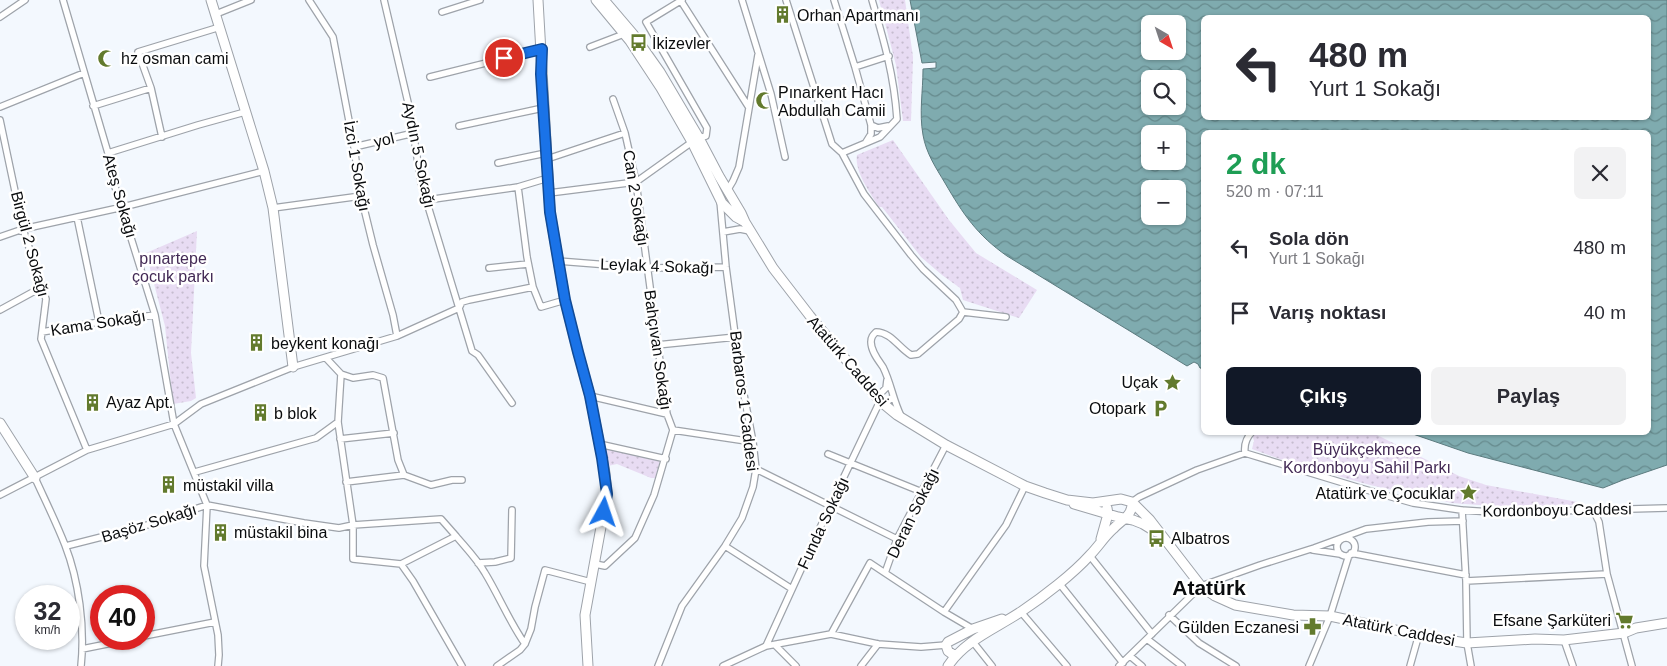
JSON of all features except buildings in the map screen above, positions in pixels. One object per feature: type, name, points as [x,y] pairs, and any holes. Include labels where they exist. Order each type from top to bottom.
[{"type":"main road","points":[[211,0],[264,171],[273,208],[293,367]]},
{"type":"main road","points":[[538,0],[550,212],[565,300],[590,396],[607,494],[585,614],[588,666]]},
{"type":"main road","points":[[596,0],[624,34],[727,190],[720,198]]},
{"type":"main road","points":[[604,0],[633,34],[660,72],[695,140],[720,198],[730,212],[745,222]]},
{"type":"main road","name":"Atatürk Caddesi","points":[[727,190],[773,268],[879,399],[903,419],[946,445],[1025,486],[1067,500]]},
{"type":"main road","points":[[0,423],[35,478]]},
{"type":"main road","points":[[948,666],[955,656],[972,643],[1021,612],[1059,583],[1090,556],[1113,528],[1126,519],[1132,507],[1132,502],[1121,499],[1093,503],[1067,500]]},
{"type":"main road","points":[[1067,500],[1073,504],[1143,524],[1160,535]]},
{"type":"main road","points":[[1099,544],[1108,514],[1107,506],[1114,500]]},
{"type":"main road","name":"Atatürk Caddesi","points":[[1132,502],[1150,520],[1201,586],[1215,596],[1235,605],[1293,614],[1330,616],[1467,644],[1535,639],[1564,640],[1624,633],[1636,628],[1667,624]]},
{"type":"main road","points":[[955,656],[948,651],[946,645],[952,639],[973,629],[1021,612]]},
{"type":"main road","points":[[972,643],[973,629]]},
{"type":"main road","points":[[957,637],[963,642],[972,643]]},
{"type":"street","points":[[0,18],[25,0]]},
{"type":"street","name":"Ateş Sokağı","points":[[62,0],[108,153],[112,177],[123,207],[154,315],[174,424],[207,505]]},
{"type":"street","points":[[216,14],[251,0]]},
{"type":"street","name":"İzci 1 Sokağı","points":[[309,0],[333,37],[354,147],[361,196],[397,336]]},
{"type":"street","name":"Aydın 5 Sokağı","points":[[384,0],[410,111],[421,183],[458,308],[472,351],[478,355],[512,403]]},
{"type":"street","points":[[442,12],[480,0]]},
{"type":"street","points":[[549,193],[636,182],[695,140],[706,136],[707,128],[646,22],[682,0],[748,106]]},
{"type":"street","points":[[742,0],[771,94],[785,157]]},
{"type":"street","points":[[786,0],[832,144],[842,153],[864,194],[923,270],[956,300],[963,312]]},
{"type":"street","points":[[834,0],[856,67],[871,125],[871,134],[865,144]]},
{"type":"street","points":[[842,153],[880,137],[897,119],[889,56],[872,0]]},
{"type":"street","points":[[162,137],[151,88],[138,52],[220,27]]},
{"type":"street","points":[[590,47],[624,34]]},
{"type":"street","points":[[430,76],[542,49]]},
{"type":"street","points":[[727,190],[733,181],[738,167],[758,54]]},
{"type":"street","points":[[856,67],[889,56]]},
{"type":"street","points":[[0,107],[84,73]]},
{"type":"street","points":[[93,106],[151,88]]},
{"type":"street","name":"Can 2 Sokağı","points":[[613,99],[624,133],[636,182],[647,268]]},
{"type":"street","points":[[460,126],[543,108]]},
{"type":"street","points":[[108,153],[245,112]]},
{"type":"street","name":"Birgül 2 Sokağı","points":[[0,120],[24,229],[46,299],[41,340],[87,450]]},
{"type":"street","points":[[871,125],[878,128],[889,126]]},
{"type":"street","name":"yol","points":[[354,147],[414,133]]},
{"type":"street","points":[[498,163],[546,156],[624,133]]},
{"type":"street","points":[[0,237],[24,229],[123,207],[264,171]]},
{"type":"street","points":[[427,200],[518,187],[548,178]]},
{"type":"street","points":[[518,187],[533,288],[541,307],[565,300]]},
{"type":"street","points":[[273,208],[361,196]]},
{"type":"street","name":"Barbaros 1 Caddesi","points":[[658,666],[682,606],[725,546],[742,518],[753,487],[756,469],[741,379],[726,268],[720,198]]},
{"type":"street","points":[[77,217],[99,322]]},
{"type":"street","points":[[734,229],[745,222]]},
{"type":"street","points":[[723,232],[734,229],[750,231]]},
{"type":"street","name":"Leylak 4 Sokağı","points":[[558,261],[647,268],[726,268]]},
{"type":"street","points":[[489,268],[528,264]]},
{"type":"street","name":"Bahçıvan Sokağı","points":[[647,268],[667,414],[673,430]]},
{"type":"street","points":[[0,310],[42,287]]},
{"type":"street","points":[[0,495],[87,450],[174,424],[201,404],[293,367],[397,336],[458,308],[462,302],[533,288]]},
{"type":"street","points":[[963,312],[1006,317]]},
{"type":"street","points":[[903,419],[870,340],[876,332],[887,334],[911,355],[918,354],[959,319],[963,312]]},
{"type":"street","name":"Kama Sokağı","points":[[42,332],[154,315]]},
{"type":"street","points":[[657,345],[736,337]]},
{"type":"street","points":[[326,358],[341,374],[353,378],[373,375],[383,378],[398,460],[404,476]]},
{"type":"street","points":[[341,374],[338,422],[353,526],[353,559],[401,564],[456,536],[478,563],[511,624],[525,644]]},
{"type":"street","name":"Funda Sokağı","points":[[766,646],[879,399],[886,388],[887,378]]},
{"type":"street","points":[[590,396],[667,414]]},
{"type":"street","points":[[879,399],[888,401],[893,397]]},
{"type":"street","points":[[195,472],[316,438],[338,422]]},
{"type":"street","points":[[595,564],[605,566],[635,538],[654,495],[673,430],[753,442]]},
{"type":"street","points":[[340,439],[394,433]]},
{"type":"street","points":[[1132,502],[1197,470],[1246,453],[1244,448],[1250,435]]},
{"type":"street","points":[[599,444],[666,459]]},
{"type":"street","name":"Deran Sokağı","points":[[831,634],[870,563],[885,573],[897,539],[946,445]]},
{"type":"street","name":"Kordonboyu Caddesi","points":[[1246,453],[1404,500],[1462,510],[1541,513],[1667,508]]},
{"type":"street","points":[[828,454],[922,492]]},
{"type":"street","points":[[756,469],[897,539]]},
{"type":"street","points":[[346,482],[404,476],[431,485],[452,480],[462,480]]},
{"type":"street","points":[[35,478],[66,546],[75,580],[81,612],[81,666]]},
{"type":"street","points":[[944,612],[1006,525],[1025,486]]},
{"type":"street","points":[[207,505],[204,566],[218,642],[218,666]]},
{"type":"street","name":"Başöz Sokağı","points":[[66,546],[141,528],[207,505],[304,524],[339,528],[442,519],[456,536]]},
{"type":"street","points":[[478,563],[495,562],[511,558],[512,510]]},
{"type":"street","points":[[1462,510],[1467,644],[1471,666]]},
{"type":"street","points":[[1598,519],[1607,574],[1632,666]]},
{"type":"street","points":[[1059,583],[1121,664],[1169,615],[1201,586],[1260,565],[1311,550],[1366,528],[1428,522],[1463,521]]},
{"type":"street","points":[[1309,666],[1330,616],[1350,554],[1354,548],[1353,542],[1344,538],[1339,541],[1337,546],[1340,554]]},
{"type":"street","points":[[725,546],[792,589]]},
{"type":"street","points":[[1311,550],[1350,554],[1466,578],[1607,574]]},
{"type":"street","points":[[1090,556],[1152,634]]},
{"type":"street","points":[[401,564],[413,581],[462,666]]},
{"type":"street","points":[[497,666],[520,650],[525,644],[531,630],[546,570],[591,582]]},
{"type":"street","points":[[885,573],[973,629]]},
{"type":"street","points":[[1021,612],[1066,666]]},
{"type":"street","points":[[1169,615],[1199,643],[1236,666]]},
{"type":"street","points":[[155,634],[215,622]]},
{"type":"street","points":[[725,665],[766,646],[831,634],[878,644],[921,647],[946,645]]},
{"type":"street","points":[[1410,666],[1419,634]]},
{"type":"street","points":[[1147,639],[1182,666]]},
{"type":"street","points":[[1564,640],[1573,666]]},
{"type":"street","points":[[972,643],[992,666]]},
{"type":"street","points":[[861,666],[878,644]]},
{"type":"street","points":[[775,645],[796,666]]},
{"type":"street","points":[[82,649],[90,647]]},
{"type":"street","points":[[1130,656],[1142,666]]},
{"type":"green space","points":[[879,0],[905,0],[913,57],[911,121],[903,121],[896,65]]},
{"type":"green space","points":[[893,140],[949,220],[976,253],[1037,290],[1019,318],[963,300],[960,288],[921,257],[882,207],[879,207],[858,168],[857,155]]},
{"type":"green space","name":"pınartepe çocuk parkı","points":[[197,231],[191,353],[196,398],[191,401],[173,404],[165,326],[146,253]]},
{"type":"green space","name":"Büyükçekmece Kordonboyu Sahil Parkı","points":[[1252,435],[1377,435],[1459,476],[1486,485],[1583,503],[1577,505],[1506,507],[1452,503],[1370,485],[1288,462],[1252,449],[1254,441]]},
{"type":"green space","points":[[606,449],[660,461],[655,478],[617,464],[608,466]]},
{"type":"water","points":[[910,0],[1667,0],[1667,465],[1603,488],[1468,453],[1416,435],[1651,435],[1651,130],[1201,130],[1201,368],[1194,362],[1187,366],[1007,256],[979,232],[958,205],[926,148],[921,118],[923,69],[936,68],[936,62],[922,63]]},
{"type":"place","name":"Orhan Apartmanı","points":[[783,15]]},
{"type":"place","name":"İkizevler","points":[[638,43]]},
{"type":"place","name":"hz osman cami","points":[[107,58]]},
{"type":"place","name":"Pınarkent Hacı Abdullah Camii","points":[[764,101]]},
{"type":"place","name":"beykent konağı","points":[[257,343]]},
{"type":"place","name":"Uçak","points":[[1172,382]]},
{"type":"place","name":"Ayaz Apt.","points":[[92,402]]},
{"type":"place","name":"Otopark","points":[[1160,408]]},
{"type":"place","name":"b blok","points":[[260,413]]},
{"type":"place","name":"müstakil villa","points":[[169,485]]},
{"type":"place","name":"Atatürk ve Çocuklar","points":[[1469,493]]},
{"type":"place","name":"müstakil bina","points":[[220,532]]},
{"type":"place","name":"Albatros","points":[[1157,538]]},
{"type":"place","name":"Efsane Şarküteri","points":[[1625,620]]},
{"type":"place","name":"Gülden Eczanesi","points":[[1313,627]]},
{"type":"district","name":"Atatürk","points":[[1209,587]]},
{"type":"route","points":[[504,58],[542,49],[541,74],[550,212],[565,300],[590,396],[602,458],[607,494],[604,512]]}]
